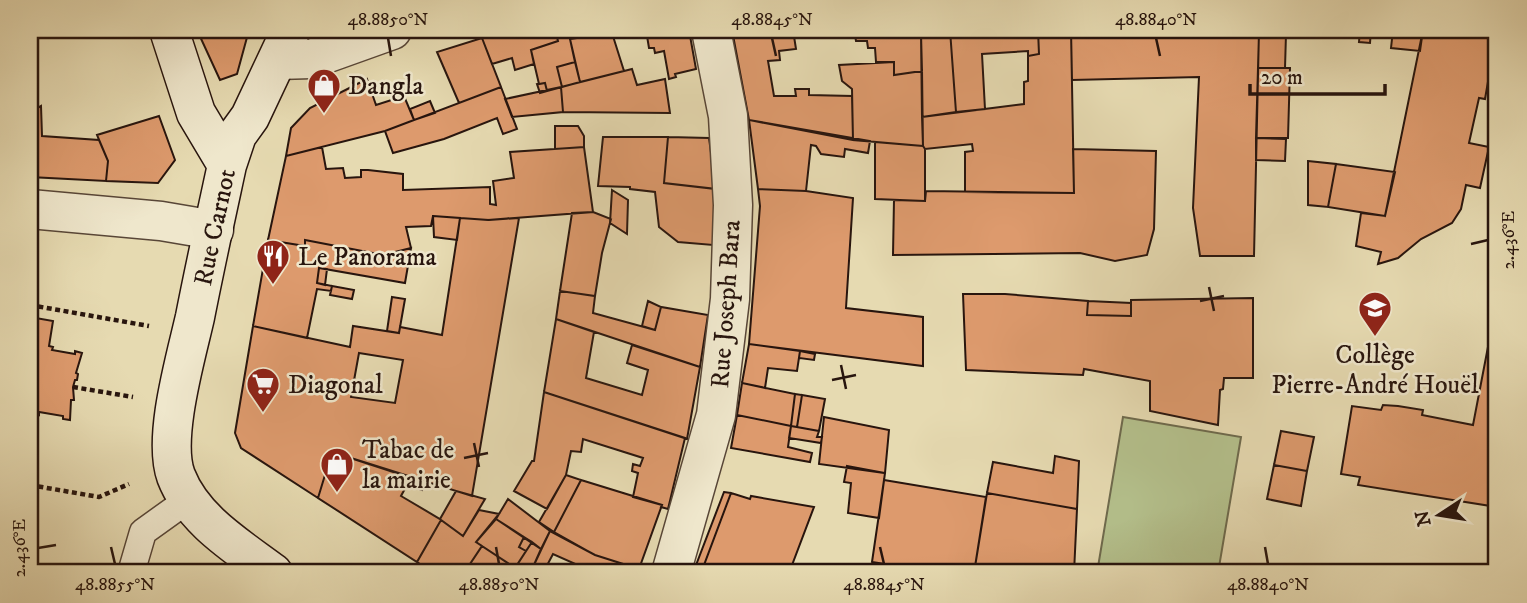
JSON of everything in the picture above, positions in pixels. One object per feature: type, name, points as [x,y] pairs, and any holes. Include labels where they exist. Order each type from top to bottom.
[{"type":"street","points":[[169,30],[196,113],[227,165]]},
{"type":"street","points":[[284,45],[311,59],[392,30]]},
{"type":"street","name":"Rue Joseph Bara","points":[[671,573],[716,415],[730,299],[733,205],[728,116],[711,30]]},
{"type":"street","name":"Rue Carnot","points":[[273,573],[215,530],[189,499],[176,474],[172,437],[181,380],[227,165],[237,135],[250,117],[284,45]]},
{"type":"street","points":[[30,209],[214,230]]},
{"type":"lane","points":[[131,573],[143,532],[189,499]]},
{"type":"path","points":[[30,305],[149,326]]},
{"type":"path","points":[[73,387],[144,399]]},
{"type":"path","points":[[30,485],[99,497],[129,484]]},
{"type":"green space","points":[[1123,417],[1241,437],[1218,573],[1097,573]]},
{"type":"building","points":[[197,30],[249,30],[237,74],[220,80]]},
{"type":"building","points":[[508,30],[555,30],[558,41],[531,50],[534,64],[515,70],[512,58],[492,64],[482,38]]},
{"type":"building","points":[[555,30],[610,30],[611,33],[570,39],[575,62],[557,67],[562,87],[547,91],[545,83],[539,84],[531,50],[558,41]]},
{"type":"building","points":[[610,30],[641,30],[611,33]]},
{"type":"building","points":[[646,30],[689,30],[696,69],[675,74],[676,77],[669,79],[664,51],[655,53],[654,48],[649,48]]},
{"type":"building","points":[[732,30],[793,30],[796,49],[779,51],[780,60],[768,61],[774,96],[796,96],[795,89],[809,89],[809,95],[852,96],[853,140],[749,120]]},
{"type":"building","points":[[854,30],[877,30],[877,38],[921,34],[922,71],[894,75],[894,62],[876,62],[875,48],[868,48],[867,41],[856,41]]},
{"type":"building","points":[[877,30],[950,30],[956,112],[922,117],[921,34],[877,38]]},
{"type":"building","points":[[950,30],[1038,30],[1039,54],[1028,56],[1028,51],[982,54],[985,109],[956,112]]},
{"type":"building","points":[[1038,30],[1071,30],[1074,193],[965,192],[965,152],[973,151],[972,144],[925,149],[922,117],[1024,104],[1028,56],[1039,54]]},
{"type":"building","points":[[1071,30],[1259,30],[1254,256],[1200,256],[1193,208],[1199,77],[1072,80]]},
{"type":"building","points":[[1360,30],[1371,30],[1370,43],[1359,42]]},
{"type":"building","points":[[1393,30],[1423,30],[1420,51],[1391,48]]},
{"type":"building","points":[[1423,30],[1497,30],[1485,99],[1479,98],[1469,143],[1489,147],[1480,188],[1466,185],[1461,209],[1452,223],[1421,239],[1398,258],[1378,264],[1381,252],[1356,246],[1361,213],[1385,216]]},
{"type":"building","points":[[612,33],[624,71],[580,82],[570,39]]},
{"type":"building","points":[[1259,33],[1286,34],[1285,68],[1258,68]]},
{"type":"building","points":[[482,38],[501,87],[459,103],[437,52]]},
{"type":"building","points":[[575,62],[580,82],[562,87],[557,67]]},
{"type":"building","points":[[894,62],[894,75],[922,71],[923,146],[853,140],[852,89],[842,81],[839,65]]},
{"type":"building","points":[[1258,68],[1290,68],[1288,138],[1256,138]]},
{"type":"building","points":[[632,69],[637,85],[665,79],[670,113],[563,112],[561,87]]},
{"type":"building","points":[[367,79],[376,105],[404,96],[414,120],[385,131],[286,156],[291,128],[310,108]]},
{"type":"building","points":[[545,83],[547,91],[540,93],[537,84]]},
{"type":"building","points":[[501,87],[517,129],[503,134],[497,118],[444,139],[393,153],[385,131]]},
{"type":"building","points":[[561,87],[563,112],[512,117],[505,99]]},
{"type":"building","points":[[430,101],[435,113],[414,120],[410,109]]},
{"type":"building","points":[[41,106],[42,136],[99,140],[108,161],[106,181],[30,177],[30,112]]},
{"type":"building","points":[[159,116],[175,160],[158,183],[106,181],[108,161],[97,135]]},
{"type":"building","points":[[749,120],[870,141],[868,153],[845,149],[844,157],[821,154],[816,146],[811,145],[806,191],[758,189]]},
{"type":"building","points":[[555,126],[578,126],[584,136],[584,147],[555,149]]},
{"type":"building","points":[[603,137],[668,137],[664,183],[716,189],[713,245],[678,242],[659,227],[655,192],[630,187],[598,186]]},
{"type":"building","points":[[668,137],[709,138],[716,189],[664,183]]},
{"type":"building","points":[[1256,138],[1286,139],[1285,161],[1256,160]]},
{"type":"building","points":[[875,142],[923,146],[925,201],[875,199]]},
{"type":"building","points":[[322,147],[326,169],[343,168],[345,178],[361,177],[361,170],[368,170],[403,174],[403,190],[490,187],[490,204],[496,205],[493,181],[514,178],[510,152],[584,147],[593,212],[488,220],[433,216],[431,226],[406,227],[411,248],[383,255],[305,240],[305,246],[268,240],[286,156]]},
{"type":"building","points":[[1073,149],[1156,151],[1154,229],[1147,255],[1115,261],[1080,253],[893,255],[894,200],[925,201],[926,191],[1074,193]]},
{"type":"building","points":[[1308,161],[1336,164],[1328,207],[1308,205]]},
{"type":"building","points":[[1336,164],[1395,172],[1385,216],[1328,207]]},
{"type":"building","points":[[758,189],[806,191],[853,198],[846,308],[923,317],[923,366],[749,344],[760,206]]},
{"type":"building","points":[[612,190],[628,200],[627,234],[610,223]]},
{"type":"building","points":[[593,212],[611,219],[595,296],[560,291],[572,213]]},
{"type":"building","points":[[433,216],[460,218],[457,240],[434,237]]},
{"type":"building","points":[[460,218],[519,218],[472,496],[332,452],[318,498],[241,448],[235,433],[253,326],[350,347],[353,326],[399,333],[400,327],[442,335]],"holes":[[[359,353],[403,360],[395,403],[351,397]]]},
{"type":"building","points":[[268,240],[305,246],[305,240],[383,255],[411,248],[405,283],[319,268],[317,283],[332,286],[331,291],[317,289],[307,338],[253,326]]},
{"type":"building","points":[[319,268],[327,269],[325,285],[317,283]]},
{"type":"building","points":[[332,286],[354,290],[352,299],[330,295]]},
{"type":"building","points":[[560,291],[595,296],[593,313],[655,330],[661,307],[708,315],[700,367],[556,319]]},
{"type":"building","points":[[963,294],[1005,294],[1088,301],[1087,315],[1131,316],[1131,300],[1253,298],[1253,378],[1224,378],[1223,389],[1220,390],[1218,425],[1150,411],[1150,381],[1084,369],[1083,375],[966,370]]},
{"type":"building","points":[[392,297],[405,299],[399,333],[387,331]]},
{"type":"building","points":[[1497,300],[1497,507],[1358,485],[1360,477],[1341,474],[1352,406],[1381,410],[1383,405],[1398,406],[1423,410],[1422,415],[1473,425]]},
{"type":"building","points":[[648,301],[661,307],[655,330],[642,326]]},
{"type":"building","points":[[1088,301],[1131,303],[1131,316],[1087,315]]},
{"type":"building","points":[[30,317],[53,321],[49,346],[53,347],[52,350],[82,353],[73,387],[74,400],[71,400],[70,420],[63,419],[63,416],[39,412],[39,415],[36,414],[32,441],[30,440]]},
{"type":"building","points":[[556,319],[594,332],[586,378],[642,395],[648,370],[627,363],[632,345],[700,367],[687,439],[544,392]]},
{"type":"building","points":[[749,344],[800,351],[797,371],[768,368],[765,388],[742,383]]},
{"type":"building","points":[[800,351],[815,354],[814,360],[799,358]]},
{"type":"building","points":[[742,383],[795,394],[791,426],[737,415]]},
{"type":"building","points":[[544,392],[685,438],[668,509],[633,497],[638,473],[632,471],[633,464],[640,466],[643,458],[583,439],[581,452],[571,451],[566,475],[547,509],[514,491],[534,461]]},
{"type":"building","points":[[795,394],[802,395],[797,427],[791,426]]},
{"type":"building","points":[[802,395],[825,399],[819,431],[797,427]]},
{"type":"building","points":[[737,415],[791,426],[788,447],[812,453],[810,462],[731,448]]},
{"type":"building","points":[[824,417],[889,430],[885,473],[819,464]]},
{"type":"building","points":[[791,426],[819,431],[817,437],[822,437],[821,443],[789,438]]},
{"type":"building","points":[[1281,431],[1314,437],[1307,471],[1274,465]]},
{"type":"building","points":[[332,452],[424,482],[422,490],[407,485],[401,496],[440,519],[456,491],[485,499],[463,536],[441,520],[417,562],[318,498]]},
{"type":"building","points":[[1055,456],[1079,461],[1077,509],[987,493],[993,462],[1053,473]]},
{"type":"building","points":[[1274,465],[1307,471],[1301,506],[1267,499]]},
{"type":"building","points":[[847,466],[885,473],[879,518],[848,513],[851,483],[844,482]]},
{"type":"building","points":[[566,475],[581,480],[554,532],[539,522]]},
{"type":"building","points":[[581,480],[662,505],[639,569],[595,555],[554,532]]},
{"type":"building","points":[[884,480],[986,497],[974,573],[944,573],[872,562]]},
{"type":"building","points":[[724,492],[731,493],[701,573],[693,573]]},
{"type":"building","points":[[731,493],[750,499],[751,496],[814,507],[789,573],[701,573]]},
{"type":"building","points":[[987,493],[1077,509],[1074,573],[974,573]]},
{"type":"building","points":[[508,499],[550,531],[541,549],[496,519]]},
{"type":"building","points":[[479,510],[499,514],[476,542],[482,546],[464,573],[434,573],[417,562],[441,520],[463,536]]},
{"type":"building","points":[[496,519],[524,537],[519,547],[526,551],[515,568],[476,542]]},
{"type":"building","points":[[550,531],[595,555],[639,569],[637,573],[588,573],[589,570],[553,554],[543,573],[533,567]]},
{"type":"building","points":[[524,537],[532,542],[526,551],[519,547]]},
{"type":"building","points":[[532,542],[541,549],[533,567],[528,573],[524,573],[515,568]]},
{"type":"building","points":[[482,546],[523,573],[464,573]]},
{"type":"building","points":[[533,567],[543,573],[528,573]]},
{"type":"place","name":"Dangla","points":[[324,115]]},
{"type":"place","name":"Le Panorama","points":[[273,286]]},
{"type":"place","name":"Collège Pierre-André Houël","points":[[1375,338]]},
{"type":"place","name":"Diagonal","points":[[263,414]]},
{"type":"place","name":"Tabac de la mairie","points":[[337,494]]}]
